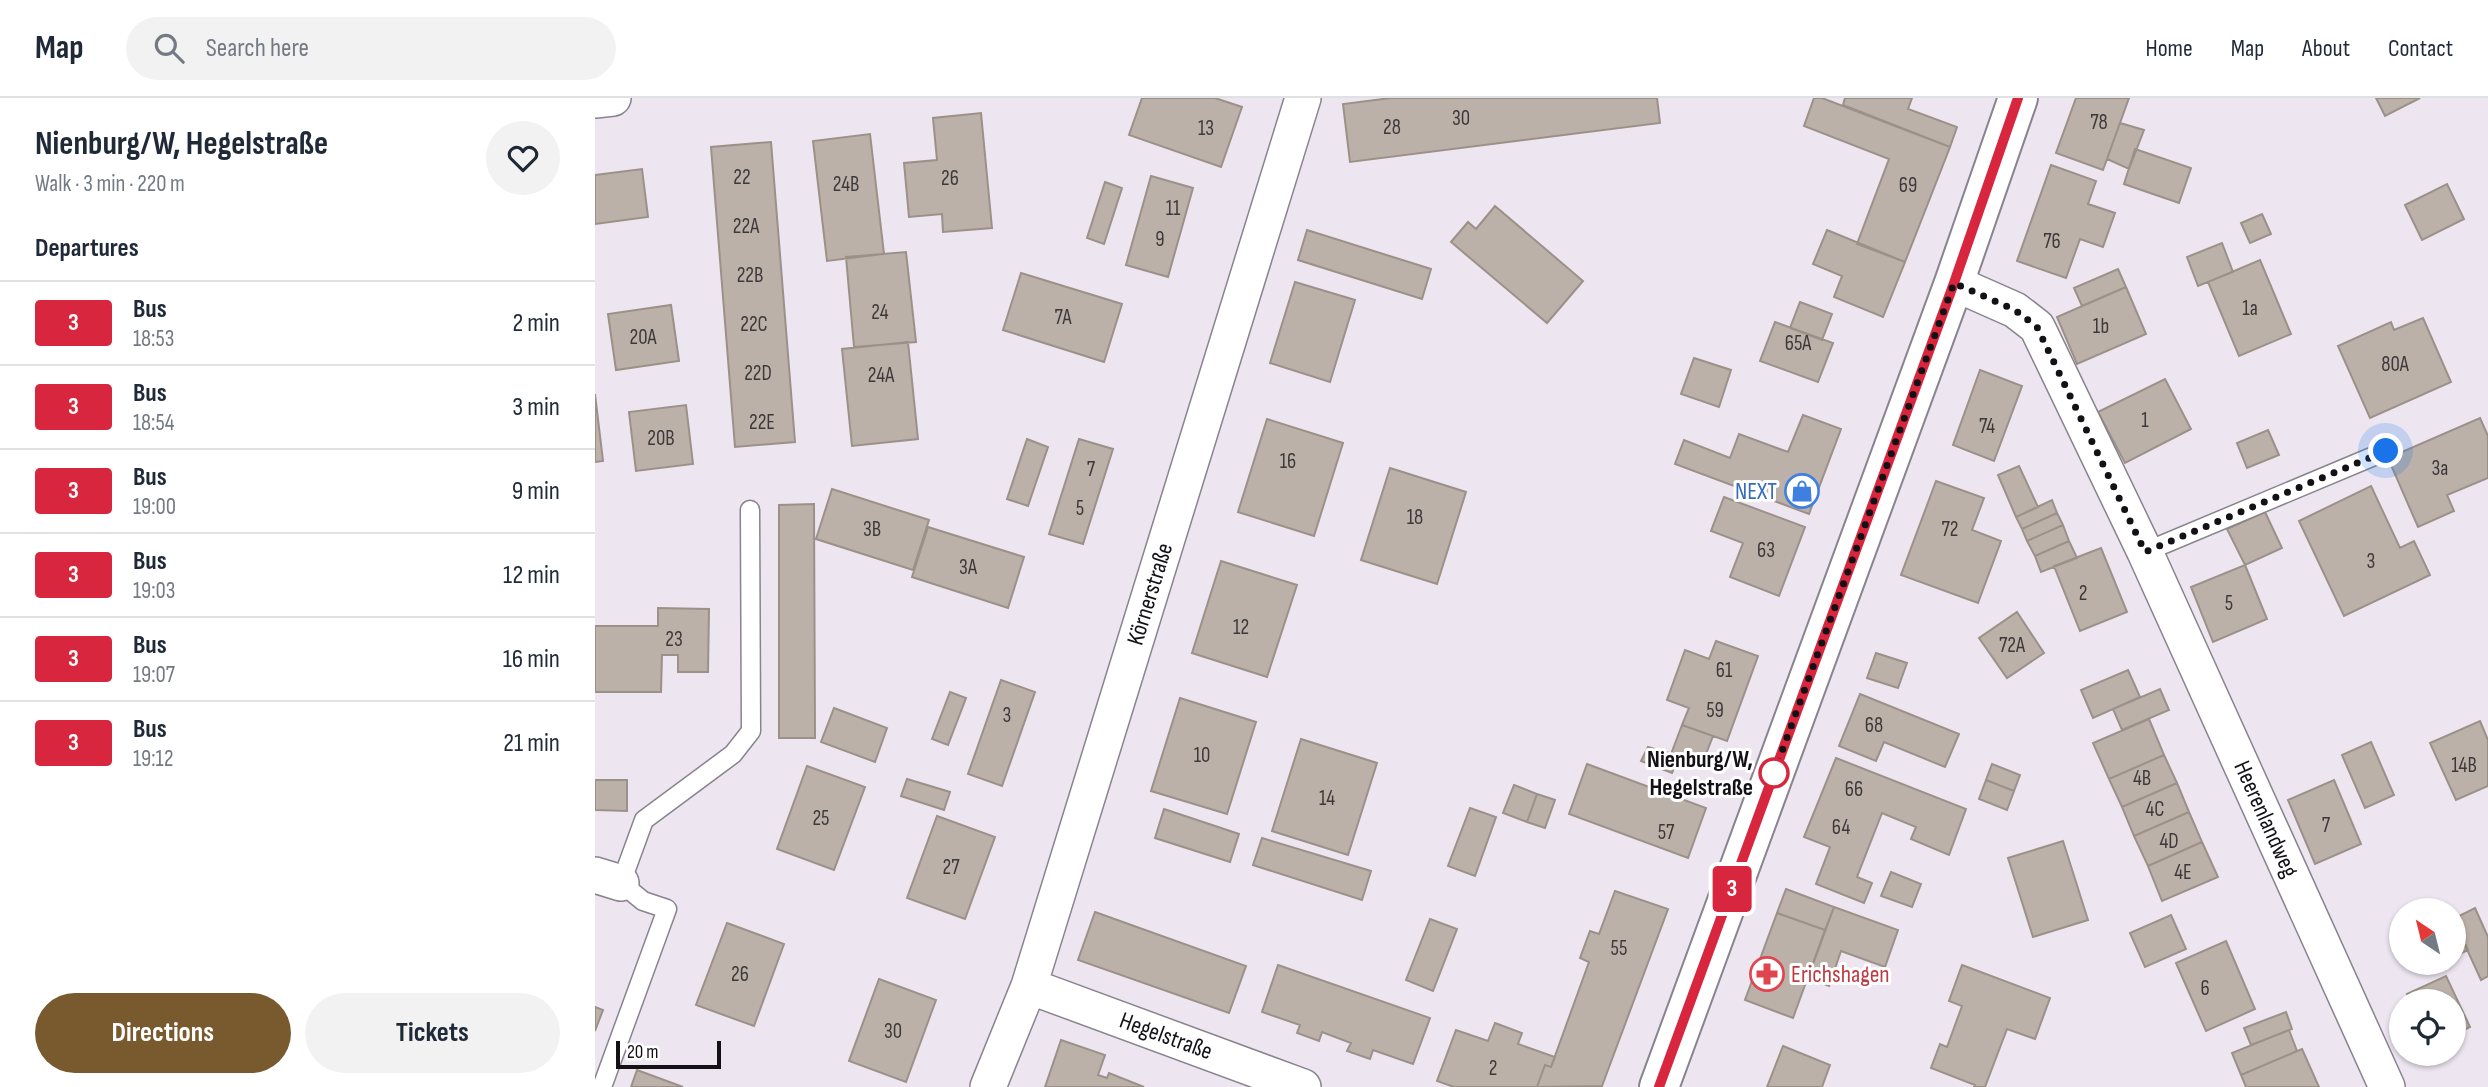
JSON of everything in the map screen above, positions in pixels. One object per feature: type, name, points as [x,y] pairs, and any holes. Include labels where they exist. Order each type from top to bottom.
[{"type":"main road","points":[[1660,1087],[1954,283],[2018,98]]},
{"type":"street","points":[[595,100],[613,98]]},
{"type":"street","name":"Körnerstraße","points":[[988,1087],[1029,986],[1303,98]]},
{"type":"street","name":"Heerenlandweg","points":[[1954,283],[2015,310],[2037,327],[2145,552],[2387,1087]]},
{"type":"street","name":"Hegelstraße","points":[[1029,986],[1303,1087]]},
{"type":"lane","points":[[2145,552],[2386,451]]},
{"type":"lane","points":[[602,1087],[667,909],[643,901],[608,879],[644,820],[733,754],[751,731],[750,510]]},
{"type":"building","points":[[1142,98],[1215,98],[1242,107],[1221,167],[1129,135]]},
{"type":"building","points":[[1391,98],[1657,98],[1660,123],[1350,162],[1343,104]]},
{"type":"building","points":[[1814,98],[1822,98],[1950,147],[1905,262],[1857,244],[1889,159],[1804,126]]},
{"type":"building","points":[[1845,98],[1912,98],[1908,109],[1957,127],[1950,147],[1843,105]]},
{"type":"building","points":[[2076,98],[2129,98],[2103,170],[2056,153]]},
{"type":"building","points":[[2376,98],[2420,98],[2385,116]]},
{"type":"building","points":[[981,113],[992,228],[943,232],[942,214],[909,217],[904,163],[937,160],[933,118]]},
{"type":"building","points":[[2120,123],[2144,130],[2129,169],[2107,159]]},
{"type":"building","points":[[870,134],[884,254],[827,261],[813,141]]},
{"type":"building","points":[[771,142],[795,442],[735,447],[711,147]]},
{"type":"building","points":[[2135,149],[2191,168],[2179,203],[2124,184]]},
{"type":"building","points":[[2051,165],[2096,181],[2088,204],[2115,213],[2103,247],[2080,239],[2066,278],[2017,261]]},
{"type":"building","points":[[642,169],[648,217],[595,224],[595,175]]},
{"type":"building","points":[[1151,176],[1193,188],[1168,277],[1126,265]]},
{"type":"building","points":[[1105,182],[1122,188],[1104,244],[1087,238]]},
{"type":"building","points":[[2447,184],[2464,219],[2422,240],[2405,205]]},
{"type":"building","points":[[1495,206],[1583,281],[1547,323],[1451,242],[1468,222],[1476,229]]},
{"type":"building","points":[[2262,214],[2271,234],[2250,243],[2241,223]]},
{"type":"building","points":[[1307,230],[1431,269],[1422,299],[1298,260]]},
{"type":"building","points":[[1827,230],[1905,262],[1883,317],[1834,297],[1842,276],[1813,264]]},
{"type":"building","points":[[2222,243],[2233,272],[2198,286],[2187,257]]},
{"type":"building","points":[[906,252],[916,342],[854,347],[846,257]]},
{"type":"building","points":[[2260,260],[2291,334],[2239,356],[2208,282]]},
{"type":"building","points":[[2118,269],[2126,287],[2082,306],[2074,288]]},
{"type":"building","points":[[1021,273],[1122,304],[1104,362],[1003,330]]},
{"type":"building","points":[[1295,282],[1355,300],[1330,382],[1270,363]]},
{"type":"building","points":[[2126,287],[2146,334],[2077,364],[2057,317]]},
{"type":"building","points":[[1800,302],[1832,314],[1822,340],[1790,328]]},
{"type":"building","points":[[671,305],[679,361],[616,370],[608,314]]},
{"type":"building","points":[[2423,318],[2451,382],[2370,418],[2338,346],[2391,322],[2394,330]]},
{"type":"building","points":[[1775,322],[1833,343],[1818,382],[1760,361]]},
{"type":"building","points":[[908,342],[918,439],[852,446],[842,349]]},
{"type":"building","points":[[1694,358],[1731,370],[1719,407],[1681,394]]},
{"type":"building","points":[[1980,370],[2022,386],[1994,461],[1953,445]]},
{"type":"building","points":[[2165,379],[2191,429],[2125,463],[2098,412]]},
{"type":"building","points":[[595,394],[603,461],[595,462]]},
{"type":"building","points":[[686,405],[693,464],[636,471],[629,412]]},
{"type":"building","points":[[1803,415],[1841,429],[1809,514],[1675,464],[1684,440],[1730,458],[1739,434],[1788,452]]},
{"type":"building","points":[[2480,418],[2488,436],[2488,478],[2447,495],[2454,511],[2418,527],[2388,458]]},
{"type":"building","points":[[1267,419],[1343,443],[1314,536],[1238,512]]},
{"type":"building","points":[[2268,430],[2279,455],[2247,468],[2237,443]]},
{"type":"building","points":[[1027,439],[1048,447],[1028,506],[1007,499]]},
{"type":"building","points":[[1079,439],[1113,449],[1083,544],[1049,534]]},
{"type":"building","points":[[2019,466],[2038,507],[2016,517],[1998,475]]},
{"type":"building","points":[[1390,468],[1466,492],[1437,584],[1361,560]]},
{"type":"building","points":[[1936,481],[1984,498],[1972,530],[2001,541],[1978,603],[1901,575]]},
{"type":"building","points":[[2371,486],[2400,548],[2414,541],[2430,575],[2344,616],[2299,521]]},
{"type":"building","points":[[832,489],[929,520],[913,570],[816,539]]},
{"type":"building","points":[[1724,497],[1805,527],[1779,596],[1730,577],[1743,543],[1711,531]]},
{"type":"building","points":[[2052,500],[2057,513],[2022,529],[2016,517]]},
{"type":"building","points":[[814,504],[815,738],[779,738],[779,505]]},
{"type":"building","points":[[2265,512],[2282,548],[2245,565],[2227,529]]},
{"type":"building","points":[[2057,513],[2063,525],[2027,541],[2022,529]]},
{"type":"building","points":[[2063,525],[2069,541],[2035,556],[2027,541]]},
{"type":"building","points":[[928,527],[1024,557],[1008,608],[912,577]]},
{"type":"building","points":[[2069,541],[2077,558],[2041,572],[2035,556]]},
{"type":"building","points":[[2101,548],[2127,612],[2080,631],[2054,566]]},
{"type":"building","points":[[1221,561],[1297,585],[1267,677],[1192,653]]},
{"type":"building","points":[[2245,565],[2267,619],[2213,642],[2191,587]]},
{"type":"building","points":[[658,608],[709,609],[708,672],[678,672],[678,655],[662,655],[661,692],[595,692],[595,626],[658,626]]},
{"type":"building","points":[[2017,612],[2044,653],[2007,678],[1979,638]]},
{"type":"building","points":[[1716,641],[1758,656],[1727,741],[1682,725],[1689,708],[1667,700],[1685,650],[1709,659]]},
{"type":"building","points":[[1876,653],[1907,663],[1898,688],[1867,678]]},
{"type":"building","points":[[2128,670],[2140,697],[2093,718],[2081,690]]},
{"type":"building","points":[[1001,680],[1035,692],[1002,786],[968,774]]},
{"type":"building","points":[[2160,689],[2169,710],[2122,730],[2113,709]]},
{"type":"building","points":[[950,692],[966,698],[948,745],[932,739]]},
{"type":"building","points":[[1860,694],[1959,734],[1945,767],[1884,742],[1876,761],[1839,746]]},
{"type":"building","points":[[1180,698],[1256,722],[1227,814],[1151,791]]},
{"type":"building","points":[[834,708],[887,728],[875,762],[821,742]]},
{"type":"building","points":[[2149,719],[2164,755],[2109,779],[2093,743]]},
{"type":"building","points":[[2480,721],[2488,740],[2488,786],[2456,800],[2430,743]]},
{"type":"building","points":[[1682,725],[1713,736],[1702,764],[1671,754]]},
{"type":"building","points":[[1301,739],[1377,763],[1348,855],[1272,831]]},
{"type":"building","points":[[2371,742],[2394,795],[2365,808],[2342,755]]},
{"type":"building","points":[[1648,747],[1679,756],[1672,773],[1641,761]]},
{"type":"building","points":[[2164,755],[2177,783],[2122,807],[2109,779]]},
{"type":"building","points":[[1836,758],[1966,809],[1949,855],[1911,839],[1916,827],[1882,813],[1857,877],[1872,883],[1864,903],[1816,884],[1830,847],[1804,837]]},
{"type":"building","points":[[1587,764],[1706,808],[1688,858],[1569,814]]},
{"type":"building","points":[[1992,764],[2020,775],[2014,791],[1986,780]]},
{"type":"building","points":[[807,766],[865,787],[834,870],[777,849]]},
{"type":"building","points":[[907,779],[950,792],[944,810],[901,796]]},
{"type":"building","points":[[595,780],[627,780],[627,811],[595,810]]},
{"type":"building","points":[[1986,780],[2014,791],[2007,810],[1979,799]]},
{"type":"building","points":[[2334,780],[2361,844],[2315,864],[2288,800]]},
{"type":"building","points":[[2177,783],[2189,812],[2134,836],[2122,807]]},
{"type":"building","points":[[1514,785],[1537,794],[1527,822],[1503,813]]},
{"type":"building","points":[[1537,794],[1555,800],[1545,828],[1527,822]]},
{"type":"building","points":[[1470,808],[1496,817],[1475,876],[1448,866]]},
{"type":"building","points":[[1164,809],[1239,834],[1230,862],[1155,838]]},
{"type":"building","points":[[2189,812],[2202,842],[2148,866],[2134,836]]},
{"type":"building","points":[[937,816],[995,837],[965,919],[907,898]]},
{"type":"building","points":[[1262,838],[1371,871],[1362,900],[1253,865]]},
{"type":"building","points":[[2063,841],[2088,920],[2033,937],[2008,858]]},
{"type":"building","points":[[2202,842],[2218,877],[2162,901],[2148,866]]},
{"type":"building","points":[[1891,872],[1921,884],[1912,907],[1881,896]]},
{"type":"building","points":[[1786,889],[1834,907],[1825,930],[1777,913]]},
{"type":"building","points":[[1615,891],[1668,909],[1602,1086],[1537,1087],[1545,1065],[1551,1067],[1589,962],[1580,958],[1590,931],[1599,934]]},
{"type":"building","points":[[1834,907],[1898,930],[1885,967],[1841,951],[1829,986],[1808,978]]},
{"type":"building","points":[[2475,908],[2488,937],[2488,976],[2481,980],[2466,947],[2466,912]]},
{"type":"building","points":[[1095,912],[1246,966],[1229,1013],[1078,960]]},
{"type":"building","points":[[1777,913],[1825,930],[1793,1018],[1745,1000]]},
{"type":"building","points":[[2171,915],[2186,949],[2145,967],[2130,933]]},
{"type":"building","points":[[1430,919],[1457,929],[1433,991],[1406,980]]},
{"type":"building","points":[[727,923],[784,944],[754,1026],[696,1005]]},
{"type":"building","points":[[2226,941],[2255,1009],[2206,1031],[2176,963]]},
{"type":"building","points":[[1278,965],[1430,1018],[1413,1064],[1373,1050],[1370,1059],[1347,1051],[1351,1043],[1322,1032],[1319,1041],[1297,1033],[1300,1025],[1262,1012]]},
{"type":"building","points":[[1962,965],[2050,998],[2035,1039],[2007,1029],[1985,1087],[1974,1087],[1975,1085],[1931,1068],[1940,1044],[1947,1047],[1962,1006],[1949,1001]]},
{"type":"building","points":[[2446,976],[2452,989],[2418,989]]},
{"type":"building","points":[[879,979],[936,1000],[906,1082],[849,1061]]},
{"type":"building","points":[[595,1007],[603,1010],[595,1031]]},
{"type":"building","points":[[2286,1012],[2292,1029],[2251,1045],[2244,1028]]},
{"type":"building","points":[[1495,1023],[1522,1033],[1518,1044],[1555,1057],[1551,1067],[1545,1065],[1537,1087],[1454,1087],[1437,1081],[1456,1030],[1488,1041]]},
{"type":"building","points":[[2289,1030],[2297,1051],[2241,1075],[2232,1053]]},
{"type":"building","points":[[1061,1040],[1105,1055],[1098,1075],[1107,1078],[1109,1073],[1144,1087],[1045,1087]]},
{"type":"building","points":[[1783,1046],[1830,1065],[1822,1087],[1767,1087]]},
{"type":"building","points":[[2302,1049],[2319,1087],[2246,1087],[2241,1075]]},
{"type":"building","points":[[637,1070],[683,1087],[631,1087]]},
{"type":"bus line","name":"3","points":[[1659,1087],[1954,283],[2018,98]]},
{"type":"place","name":"NEXT","points":[[1802,491]]},
{"type":"place","name":"Nienburg/W, Hegelstraße","points":[[1774,773]]},
{"type":"place","name":"Erichshagen","points":[[1767,974]]},
{"type":"route","points":[[1774,773],[1954,283],[2015,310],[2037,327],[2145,552],[2386,451]]}]
